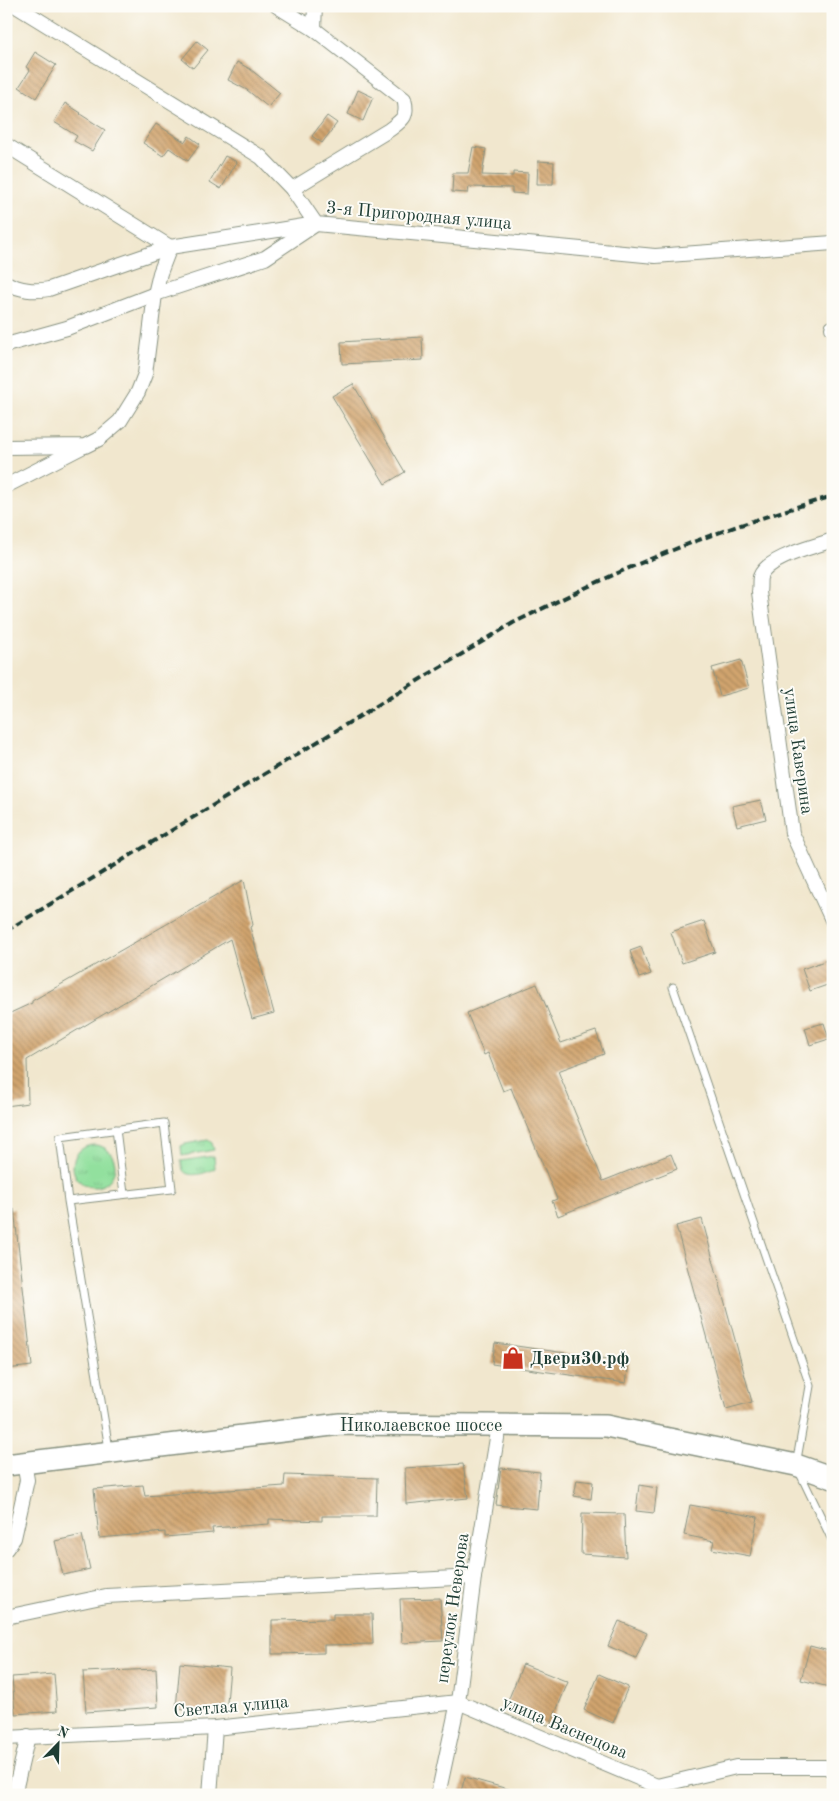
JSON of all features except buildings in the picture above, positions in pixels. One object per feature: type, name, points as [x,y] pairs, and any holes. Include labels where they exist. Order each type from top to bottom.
[{"type":"main road","name":"Николаевское шоссе","points":[[15,1464],[340,1424],[606,1426],[796,1466],[833,1479]]},
{"type":"street","name":"3-я Пригородная улица","points":[[16,6],[261,157],[292,189],[316,224],[656,256],[833,243]]},
{"type":"street","points":[[277,6],[314,29],[404,99],[406,111],[401,120],[389,130],[292,189]]},
{"type":"street","points":[[314,29],[315,6]]},
{"type":"street","points":[[6,145],[170,247]]},
{"type":"street","points":[[6,283],[23,290],[37,291],[49,289],[170,247],[316,224]]},
{"type":"street","points":[[6,345],[67,328],[155,294],[265,258],[316,224]]},
{"type":"street","points":[[6,486],[99,439],[120,421],[138,392],[145,374],[155,294],[160,273],[170,247]]},
{"type":"street","points":[[6,447],[85,446]]},
{"type":"street","name":"улица Каверина","points":[[833,540],[780,558],[769,565],[760,576],[759,592],[792,833],[833,922]]},
{"type":"street","name":"переулок Неверова","points":[[438,1795],[458,1702],[474,1577],[499,1426]]},
{"type":"street","points":[[6,1549],[14,1538],[27,1480],[15,1464]]},
{"type":"street","points":[[6,1617],[106,1596],[474,1577]]},
{"type":"street","name":"Светлая улица","points":[[6,1738],[215,1728],[458,1702]]},
{"type":"street","name":"улица Васнецова","points":[[458,1702],[656,1790]]},
{"type":"street","points":[[210,1795],[215,1728]]},
{"type":"street","points":[[14,1795],[28,1736]]},
{"type":"street","points":[[656,1790],[736,1767],[825,1767],[833,1769]]},
{"type":"lane","points":[[673,987],[810,1386],[796,1466],[833,1542]]},
{"type":"lane","points":[[68,1201],[172,1188],[164,1123],[60,1137],[68,1201],[110,1452]]},
{"type":"lane","points":[[116,1129],[124,1194]]},
{"type":"green space","points":[[208,1140],[212,1143],[214,1150],[182,1156],[181,1146]]},
{"type":"green space","points":[[98,1145],[106,1148],[112,1154],[115,1166],[112,1178],[106,1184],[90,1187],[82,1184],[76,1178],[73,1162],[76,1154],[82,1148]]},
{"type":"green space","points":[[214,1156],[215,1168],[212,1170],[193,1175],[183,1170],[181,1161]]},
{"type":"railway","points":[[6,931],[513,623],[592,585],[693,542],[833,496]]},
{"type":"place","name":"Двери30.рф","points":[[513,1358]]}]
